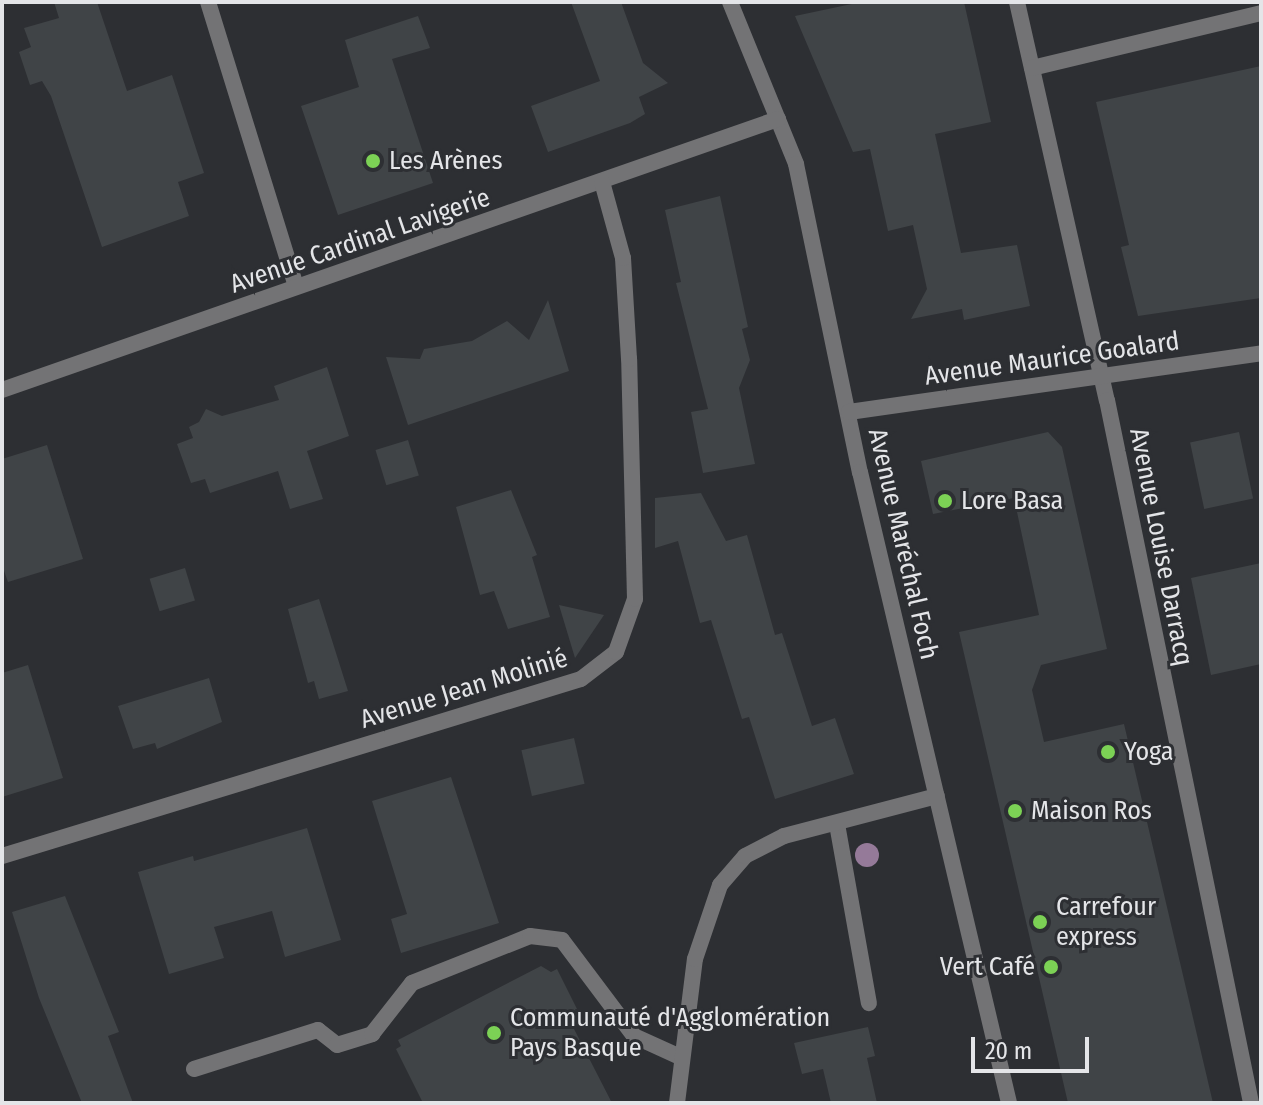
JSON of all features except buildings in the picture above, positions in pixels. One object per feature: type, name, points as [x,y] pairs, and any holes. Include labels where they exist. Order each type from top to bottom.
[{"type":"street","points":[[208,2],[296,287]]},
{"type":"street","name":"Avenue Maréchal Foch","points":[[730,2],[796,164],[849,412],[1009,1103]]},
{"type":"street","name":"Avenue Louise Darracq","points":[[1017,2],[1102,376],[1251,1103]]},
{"type":"street","points":[[1032,68],[1261,13]]},
{"type":"street","name":"Avenue Cardinal Lavigerie","points":[[2,390],[778,119]]},
{"type":"street","name":"Avenue Jean Molinié","points":[[2,856],[581,679],[616,652],[635,599],[629,359],[623,258],[602,182]]},
{"type":"street","name":"Avenue Maurice Goalard","points":[[849,412],[1261,353]]},
{"type":"street","points":[[677,1103],[680,1057],[695,959],[720,885],[745,856],[784,836],[937,796]]},
{"type":"street","points":[[837,824],[869,1003]]},
{"type":"street","points":[[194,1069],[318,1030],[337,1045],[372,1034],[412,983],[530,936],[562,940],[634,1036],[680,1057]]},
{"type":"place","name":"Les Arènes","points":[[373,161]]},
{"type":"place","name":"Lore Basa","points":[[945,501]]},
{"type":"place","name":"Yoga","points":[[1108,752]]},
{"type":"place","name":"Maison Ros","points":[[1015,811]]},
{"type":"place","name":"Carrefour express","points":[[1040,922]]},
{"type":"place","name":"Vert Café","points":[[1051,967]]},
{"type":"place","name":"Communauté d'Agglomération Pays Basque","points":[[494,1033]]}]
